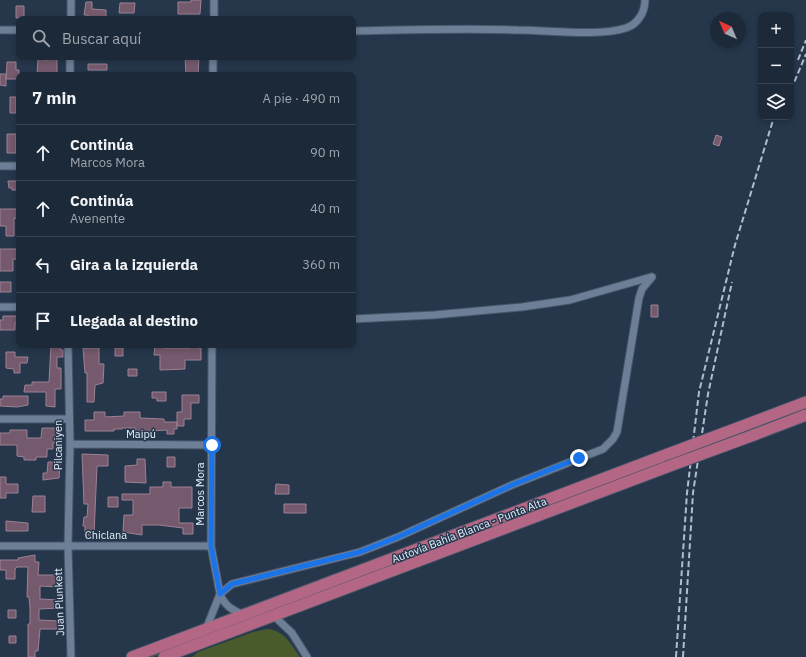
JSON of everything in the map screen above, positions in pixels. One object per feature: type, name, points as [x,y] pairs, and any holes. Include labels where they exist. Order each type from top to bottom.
[{"type":"main road","name":"Autovía Bahía Blanca - Punta Alta","points":[[132,657],[806,402]]},
{"type":"main road","name":"Autovía Bahía Blanca - Punta Alta","points":[[164,657],[177,655],[274,616],[806,415]]},
{"type":"street","points":[[71,0],[71,16]]},
{"type":"street","points":[[214,0],[214,16]]},
{"type":"street","points":[[356,30],[515,30],[605,32],[627,28],[638,21],[645,8],[645,0]]},
{"type":"street","points":[[0,30],[16,30]]},
{"type":"street","points":[[70,60],[70,72]]},
{"type":"street","points":[[213,60],[213,72]]},
{"type":"street","points":[[0,166],[16,166]]},
{"type":"street","points":[[206,629],[220,594],[232,584],[360,552],[512,485],[603,449],[613,439],[617,432],[639,298],[642,289],[652,277],[570,300],[522,307],[434,315],[356,319]]},
{"type":"street","points":[[0,307],[16,307]]},
{"type":"street","name":"Pilcaniyen","points":[[68,348],[70,444],[68,546]]},
{"type":"street","name":"Marcos Mora","points":[[212,348],[211,546],[220,594]]},
{"type":"street","points":[[0,419],[69,419]]},
{"type":"street","name":"Maipú","points":[[70,444],[212,445]]},
{"type":"street","name":"Chiclana","points":[[0,546],[211,546]]},
{"type":"street","name":"Juan Plunkett","points":[[68,546],[71,657]]},
{"type":"street","points":[[220,594],[223,602],[228,608],[243,615]]},
{"type":"street","points":[[274,616],[292,633],[307,657]]},
{"type":"green space","points":[[667,460],[153,657],[141,657]]},
{"type":"green space","points":[[267,629],[283,635],[300,657],[192,657],[198,652],[253,632]]},
{"type":"building","points":[[191,0],[201,0],[200,14],[178,14],[178,2],[191,2]]},
{"type":"building","points":[[86,2],[92,2],[92,9],[106,10],[106,16],[84,15]]},
{"type":"building","points":[[120,3],[135,3],[134,13],[119,13]]},
{"type":"building","points":[[16,6],[24,6],[24,16],[16,16]]},
{"type":"building","points":[[38,60],[57,60],[57,72],[37,72]]},
{"type":"building","points":[[185,60],[199,60],[198,72],[186,72]]},
{"type":"building","points":[[7,62],[16,62],[16,70],[19,70],[19,72],[16,72],[16,79],[6,79]]},
{"type":"building","points":[[88,64],[107,64],[107,70],[88,70]]},
{"type":"building","points":[[0,74],[6,74],[6,86],[0,85]]},
{"type":"building","points":[[10,97],[16,97],[16,113],[10,113]]},
{"type":"building","points":[[7,134],[16,134],[16,153],[7,153]]},
{"type":"building","points":[[716,135],[722,137],[719,146],[713,144]]},
{"type":"building","points":[[8,181],[16,181],[16,190],[9,188]]},
{"type":"building","points":[[0,209],[16,209],[16,218],[14,218],[14,236],[6,236],[6,226],[0,226]]},
{"type":"building","points":[[0,249],[16,249],[16,259],[13,259],[13,271],[0,271]]},
{"type":"building","points":[[0,282],[11,282],[11,292],[0,292]]},
{"type":"building","points":[[651,305],[658,305],[658,317],[651,317]]},
{"type":"building","points":[[3,316],[16,316],[15,330],[0,330],[0,320],[3,320]]},
{"type":"building","points":[[51,348],[60,348],[60,350],[63,350],[63,357],[57,357],[57,368],[61,368],[61,389],[55,389],[55,407],[46,406],[46,392],[24,392],[25,385],[32,385],[32,382],[49,382]]},
{"type":"building","points":[[83,348],[99,348],[99,364],[104,364],[103,383],[95,385],[94,402],[87,402],[87,373],[85,373]]},
{"type":"building","points":[[115,348],[123,348],[123,356],[115,356]]},
{"type":"building","points":[[155,348],[201,348],[201,360],[185,360],[185,369],[160,370],[160,355],[154,355]]},
{"type":"building","points":[[6,352],[15,352],[15,357],[28,357],[27,363],[20,363],[20,373],[14,373],[14,369],[6,368]]},
{"type":"building","points":[[128,369],[137,369],[137,376],[128,376]]},
{"type":"building","points":[[152,392],[166,392],[166,401],[157,401],[157,398],[152,398]]},
{"type":"building","points":[[182,395],[199,395],[199,403],[191,403],[191,419],[184,419],[184,426],[177,426],[177,412],[182,412]]},
{"type":"building","points":[[3,396],[28,396],[28,405],[17,407],[0,406],[0,399],[3,399]]},
{"type":"building","points":[[94,412],[105,412],[105,417],[124,416],[124,412],[140,412],[140,418],[164,419],[164,422],[177,422],[177,429],[174,429],[174,434],[167,434],[167,430],[135,432],[135,428],[114,429],[114,431],[85,431],[85,420],[94,420]]},
{"type":"building","points":[[42,428],[56,428],[56,436],[62,436],[62,443],[53,443],[53,449],[47,449],[47,457],[36,457],[36,460],[24,460],[24,457],[17,456],[17,445],[0,445],[0,433],[10,433],[10,430],[27,430],[27,438],[41,438]]},
{"type":"building","points":[[82,454],[108,455],[108,466],[97,466],[94,535],[85,535],[85,526],[83,526],[84,517],[87,517],[88,504],[84,504]]},
{"type":"building","points":[[167,457],[175,457],[175,467],[167,467]]},
{"type":"building","points":[[137,459],[145,459],[146,483],[125,482],[125,466],[137,465]]},
{"type":"building","points":[[48,462],[60,462],[59,478],[43,480],[43,473],[47,473]]},
{"type":"building","points":[[0,477],[6,477],[6,484],[18,484],[18,493],[6,493],[6,498],[0,498]]},
{"type":"building","points":[[163,482],[171,482],[171,487],[192,487],[192,508],[179,508],[179,523],[193,523],[193,534],[183,534],[183,528],[159,525],[142,525],[142,535],[123,532],[124,515],[133,515],[133,500],[122,500],[122,494],[150,494],[150,487],[163,487]]},
{"type":"building","points":[[276,484],[289,485],[289,494],[275,494]]},
{"type":"building","points":[[33,496],[45,496],[45,512],[32,512]]},
{"type":"building","points":[[108,497],[118,497],[118,507],[108,507]]},
{"type":"building","points":[[284,504],[306,504],[306,513],[284,513]]},
{"type":"building","points":[[6,521],[28,523],[28,531],[6,531]]},
{"type":"building","points":[[35,555],[35,562],[39,562],[38,575],[58,575],[58,587],[40,586],[40,599],[59,600],[59,608],[39,609],[39,620],[60,621],[60,629],[40,629],[38,651],[35,651],[35,657],[28,657],[28,624],[30,624],[30,608],[29,597],[27,597],[28,567],[17,567],[15,569],[15,579],[6,579],[6,570],[0,570],[0,560],[18,560],[18,558]]},
{"type":"building","points":[[8,610],[16,610],[16,618],[8,618]]},
{"type":"building","points":[[9,636],[16,636],[16,643],[9,643]]},
{"type":"railway","points":[[798,60],[806,40]]},
{"type":"railway","points":[[794,84],[806,54]]},
{"type":"railway","points":[[676,657],[687,493],[699,392],[735,245],[773,120]]},
{"type":"railway","points":[[683,657],[693,493],[708,394],[732,282]]},
{"type":"route","points":[[212,445],[211,546],[220,594],[232,584],[360,552],[398,537],[512,485],[579,458]]}]
